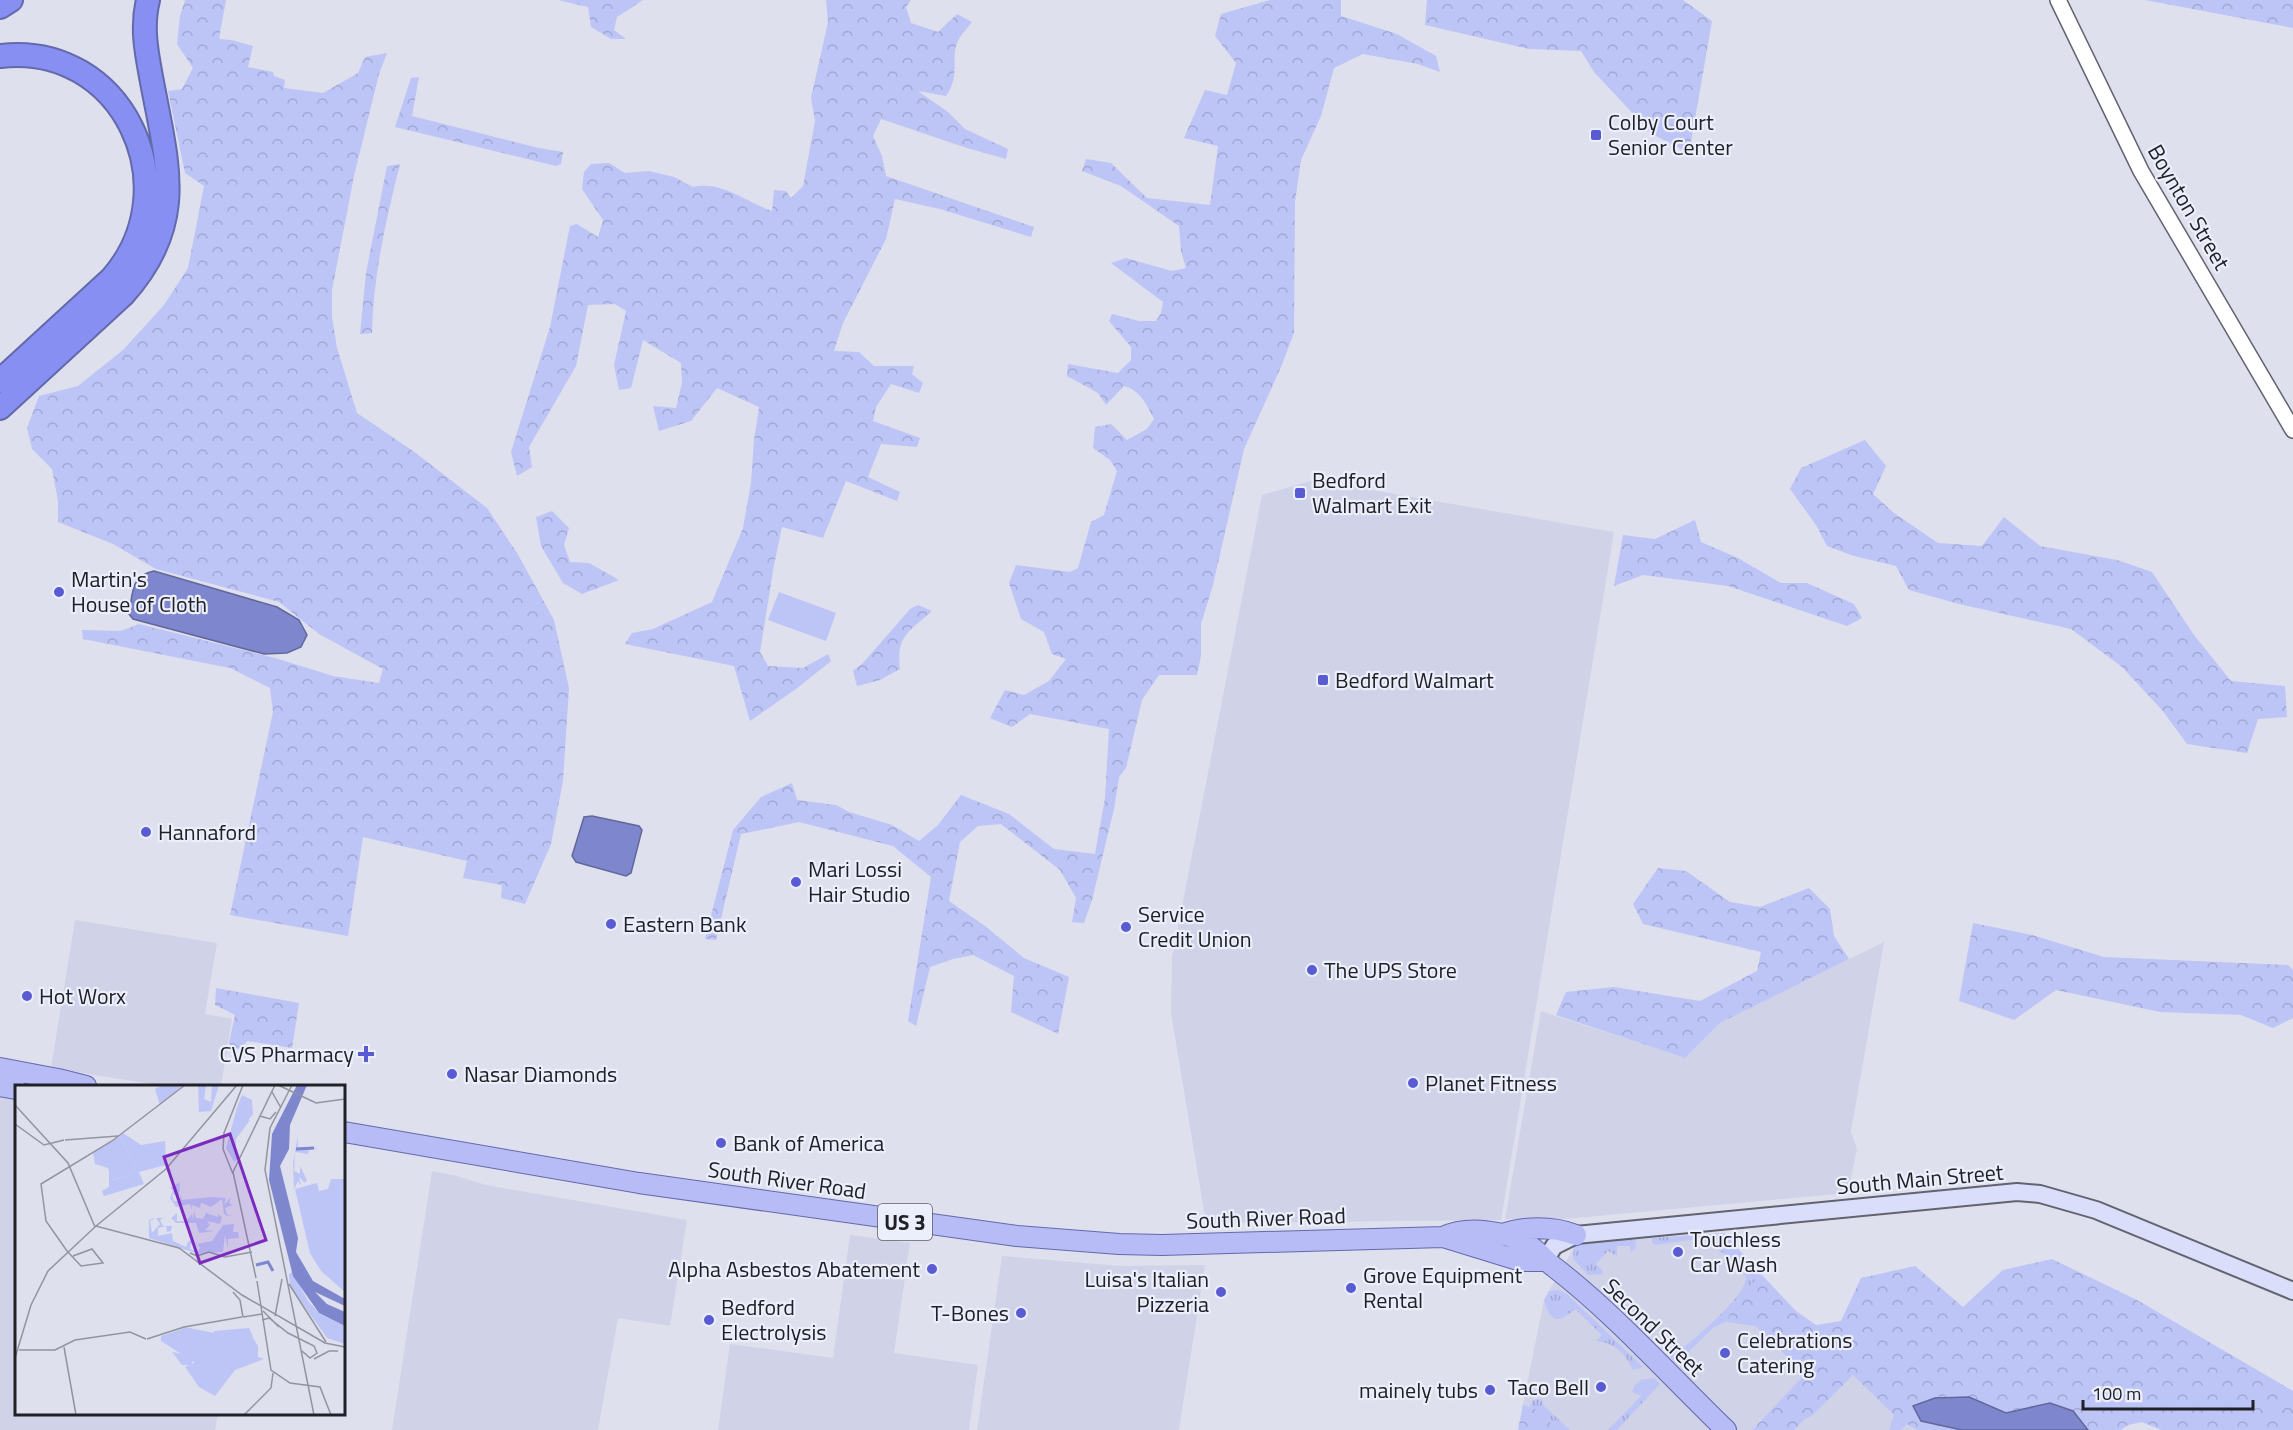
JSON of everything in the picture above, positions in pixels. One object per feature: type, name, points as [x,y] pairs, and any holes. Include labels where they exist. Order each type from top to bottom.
[{"type":"highway","points":[[0,7],[11,0]]},
{"type":"highway","points":[[0,408],[123,295],[136,280],[157,246],[167,209],[168,169],[144,33],[148,0]]},
{"type":"highway","points":[[0,56],[31,56],[52,61],[74,69],[93,81],[123,113],[135,133],[147,176],[144,220],[137,242],[126,262],[112,278],[0,381]]},
{"type":"main road","points":[[0,1068],[82,1085]]},
{"type":"main road","points":[[0,1086],[15,1089]]},
{"type":"main road","name":"South River Road","points":[[345,1132],[639,1183],[1017,1236],[1162,1245],[1443,1237],[1521,1261],[1545,1261]]},
{"type":"main road","name":"South Main Street","points":[[1545,1261],[1554,1246],[1576,1235],[1997,1193],[2040,1194],[2107,1214],[2293,1291]]},
{"type":"main road","points":[[1500,1235],[1524,1229],[1553,1230],[1576,1235]]},
{"type":"main road","name":"South River Road","points":[[1443,1237],[1456,1231],[1473,1230],[1500,1235],[1528,1245],[1538,1251],[1545,1261]]},
{"type":"main road","name":"Second Street","points":[[1545,1261],[1577,1286],[1726,1430]]},
{"type":"street","name":"Boynton Street","points":[[2058,0],[2141,171],[2293,430]]},
{"type":"shaded area","points":[[1314,480],[1614,532],[1501,1220],[1217,1223],[1205,1217],[1171,1013],[1172,958],[1262,495]]},
{"type":"shaded area","points":[[154,571],[277,607],[299,620],[307,635],[301,647],[287,653],[264,654],[133,619],[129,614],[134,586],[146,573]]},
{"type":"shaded area","points":[[592,816],[639,826],[642,830],[631,873],[626,876],[576,862],[572,856],[584,817]]},
{"type":"shaded area","points":[[75,920],[217,943],[205,1014],[232,1019],[221,1085],[158,1085],[51,1068]]},
{"type":"shaded area","points":[[1884,942],[1851,1132],[1857,1149],[1848,1193],[1565,1219],[1505,1219],[1541,1011],[1685,1058],[1720,1023]]},
{"type":"shaded area","points":[[0,1096],[15,1099],[15,1415],[218,1415],[215,1430],[0,1430]]},
{"type":"shaded area","points":[[432,1171],[486,1185],[687,1220],[670,1326],[618,1318],[598,1430],[392,1430]]},
{"type":"shaded area","points":[[1724,1233],[1762,1275],[1738,1297],[1755,1326],[1805,1374],[1752,1430],[1558,1430],[1537,1410],[1523,1404],[1544,1300],[1574,1247],[1633,1237],[1635,1239]]},
{"type":"shaded area","points":[[850,1235],[910,1243],[894,1353],[978,1365],[969,1430],[718,1430],[730,1344],[833,1358]]},
{"type":"shaded area","points":[[1002,1256],[1121,1266],[1205,1265],[1179,1430],[977,1430]]},
{"type":"shaded area","points":[[1853,1374],[1894,1415],[1917,1430],[1794,1430],[1805,1419],[1812,1416]]},
{"type":"shaded area","points":[[1969,1397],[2006,1413],[2050,1403],[2073,1411],[2088,1430],[1962,1430],[1921,1421],[1913,1406],[1935,1398]]},
{"type":"green space","points":[[185,0],[226,0],[219,39],[253,46],[248,67],[273,72],[274,76],[285,80],[284,88],[323,93],[358,73],[365,57],[387,53],[379,74],[354,176],[332,290],[332,317],[337,348],[357,413],[413,451],[487,508],[517,553],[554,620],[569,688],[563,781],[551,844],[525,904],[501,898],[502,885],[463,878],[467,861],[363,837],[348,936],[230,915],[273,712],[270,688],[230,668],[83,639],[82,630],[121,631],[139,624],[275,658],[333,676],[379,683],[383,669],[319,634],[279,602],[156,569],[113,544],[58,522],[58,501],[52,469],[32,449],[27,428],[39,396],[78,386],[123,350],[164,305],[188,268],[204,186],[185,173],[168,91],[182,89],[193,68],[177,44],[180,16]]},
{"type":"green space","points":[[558,0],[643,0],[617,17],[614,30],[626,39],[611,39],[591,27],[588,7]]},
{"type":"green space","points":[[826,0],[911,0],[906,7],[911,23],[938,32],[957,14],[972,22],[958,41],[953,81],[946,96],[918,91],[948,112],[965,129],[1008,149],[1006,159],[881,119],[873,136],[882,156],[886,176],[1034,227],[1031,237],[940,209],[895,199],[886,239],[843,323],[834,351],[859,352],[874,366],[914,366],[912,374],[923,383],[919,393],[891,384],[876,407],[873,421],[920,438],[917,447],[881,444],[868,477],[900,492],[897,501],[846,481],[823,538],[782,527],[760,652],[768,666],[803,668],[828,654],[831,661],[750,721],[734,666],[625,644],[632,633],[653,629],[712,602],[743,528],[751,483],[759,407],[717,388],[691,421],[659,431],[653,406],[676,408],[682,383],[681,363],[643,340],[631,388],[619,390],[614,365],[626,311],[615,304],[588,305],[576,366],[529,447],[532,467],[517,476],[511,452],[550,327],[570,226],[577,224],[598,237],[603,220],[582,189],[584,172],[591,164],[609,163],[625,173],[649,171],[674,177],[693,187],[723,189],[772,211],[774,190],[786,191],[791,198],[803,186],[815,121],[811,98],[828,22]]},
{"type":"green space","points":[[1270,0],[1341,0],[1341,16],[1397,34],[1436,56],[1440,72],[1418,64],[1363,54],[1334,68],[1321,116],[1301,160],[1295,202],[1294,333],[1244,449],[1213,585],[1201,624],[1201,656],[1197,675],[1159,675],[1142,700],[1126,768],[1119,777],[1114,809],[1092,900],[1084,923],[1072,922],[1076,898],[1060,870],[1001,824],[978,826],[960,842],[949,901],[985,926],[1024,958],[1069,977],[1058,1034],[1011,1012],[1014,976],[973,955],[930,967],[916,1026],[908,1021],[931,877],[893,846],[799,822],[741,834],[716,940],[705,939],[733,830],[761,797],[792,783],[797,800],[836,805],[849,812],[892,825],[919,841],[938,825],[961,795],[1009,814],[1054,849],[1095,854],[1105,798],[1109,729],[1030,714],[1012,727],[990,718],[1005,690],[1024,695],[1049,681],[1066,659],[1052,654],[1044,632],[1021,619],[1009,583],[1016,565],[1070,572],[1078,568],[1091,522],[1104,515],[1117,471],[1110,460],[1093,448],[1095,427],[1111,424],[1127,440],[1147,429],[1154,419],[1149,408],[1130,388],[1124,386],[1106,405],[1098,393],[1067,376],[1068,364],[1118,373],[1131,360],[1131,347],[1109,321],[1112,314],[1139,321],[1156,321],[1161,313],[1163,302],[1111,263],[1126,258],[1172,271],[1186,268],[1181,251],[1179,226],[1121,186],[1082,171],[1086,159],[1111,163],[1147,198],[1210,205],[1218,146],[1184,138],[1205,90],[1227,95],[1236,63],[1215,36],[1221,14]]},
{"type":"green space","points":[[1427,0],[1683,0],[1712,21],[1689,153],[1652,134],[1594,72],[1581,51],[1529,49],[1425,25]]},
{"type":"green space","points":[[2145,0],[2293,0],[2293,28]]},
{"type":"green space","points":[[419,77],[412,116],[563,152],[561,164],[556,166],[395,127],[411,78]]},
{"type":"green space","points":[[400,164],[378,269],[372,333],[360,334],[366,273],[387,166]]},
{"type":"green space","points":[[1865,440],[1886,466],[1873,494],[1894,513],[1938,543],[1982,546],[2004,517],[2040,546],[2117,560],[2152,572],[2194,635],[2231,681],[2285,686],[2287,717],[2258,719],[2247,753],[2187,744],[2162,710],[2122,667],[2071,629],[1959,604],[1909,590],[1896,566],[1854,556],[1827,546],[1816,525],[1790,489],[1801,468]]},
{"type":"green space","points":[[552,511],[569,528],[564,545],[570,562],[589,563],[619,580],[582,594],[563,583],[541,546],[536,517]]},
{"type":"green space","points":[[1695,520],[1701,542],[1738,558],[1781,583],[1807,583],[1854,604],[1862,618],[1847,626],[1728,586],[1643,575],[1614,586],[1623,535],[1655,539]]},
{"type":"green space","points":[[779,592],[836,613],[826,641],[768,620]]},
{"type":"green space","points":[[918,605],[932,611],[902,641],[900,669],[880,680],[857,686],[853,671],[863,663],[910,609]]},
{"type":"green space","points":[[1658,868],[1686,871],[1730,902],[1760,907],[1809,888],[1830,909],[1834,936],[1849,959],[1720,1023],[1685,1058],[1556,1015],[1566,992],[1614,987],[1700,1001],[1757,971],[1761,952],[1643,924],[1633,904]]},
{"type":"green space","points":[[1973,923],[2032,935],[2104,957],[2288,965],[2293,970],[2293,1018],[2273,1028],[2241,1015],[2160,1012],[2056,990],[2014,1020],[1959,1001]]},
{"type":"green space","points":[[216,988],[299,1003],[292,1048],[247,1041],[241,1049],[232,1048],[229,1043],[235,1015],[215,1005]]},
{"type":"green space","points":[[1724,1233],[1762,1275],[1738,1297],[1726,1322],[1714,1327],[1676,1364],[1670,1357],[1673,1350],[1680,1351],[1730,1305],[1739,1294],[1746,1276],[1712,1243],[1692,1240],[1656,1245],[1652,1243],[1652,1238]]},
{"type":"green space","points":[[1633,1237],[1636,1242],[1635,1249],[1631,1252],[1630,1246],[1617,1246],[1617,1256],[1608,1251],[1596,1264],[1603,1271],[1602,1274],[1588,1275],[1573,1259],[1574,1247],[1583,1241]]},
{"type":"green space","points":[[2052,1259],[2137,1300],[2293,1391],[2293,1430],[2161,1430],[2142,1422],[2128,1425],[2121,1430],[2088,1430],[2073,1411],[2051,1403],[2006,1414],[1969,1397],[1935,1398],[1921,1421],[1962,1430],[1917,1430],[1907,1424],[1901,1430],[1889,1430],[1894,1415],[1853,1375],[1812,1416],[1805,1419],[1794,1430],[1752,1430],[1805,1374],[1755,1326],[1726,1322],[1738,1297],[1762,1275],[1796,1311],[1816,1325],[1841,1321],[1861,1278],[1915,1266],[1963,1307],[2003,1270]]},
{"type":"green space","points":[[1559,1290],[1567,1294],[1643,1367],[1633,1370],[1619,1350],[1609,1344],[1596,1341],[1602,1335],[1575,1309],[1560,1319],[1552,1317],[1544,1300],[1549,1291]]},
{"type":"green space","points":[[1654,1378],[1660,1384],[1617,1430],[1608,1430],[1641,1396],[1632,1392],[1635,1385],[1642,1380]]},
{"type":"green space","points":[[1541,1399],[1544,1406],[1570,1430],[1558,1430],[1537,1410],[1530,1407],[1533,1400]]},
{"type":"green space","points":[[1523,1404],[1537,1410],[1558,1430],[1518,1430]]},
{"type":"place","name":"Colby Court Senior Center","points":[[1596,135]]},
{"type":"place","name":"Bedford Walmart Exit","points":[[1300,493]]},
{"type":"place","name":"Martin's House of Cloth","points":[[59,592]]},
{"type":"place","name":"Bedford Walmart","points":[[1323,680]]},
{"type":"place","name":"Hannaford","points":[[146,832]]},
{"type":"place","name":"Mari Lossi Hair Studio","points":[[796,882]]},
{"type":"place","name":"Eastern Bank","points":[[611,924]]},
{"type":"place","name":"Service Credit Union","points":[[1126,927]]},
{"type":"place","name":"The UPS Store","points":[[1312,970]]},
{"type":"place","name":"Hot Worx","points":[[27,996]]},
{"type":"place","name":"CVS Pharmacy","points":[[366,1054]]},
{"type":"place","name":"Nasar Diamonds","points":[[452,1074]]},
{"type":"place","name":"Planet Fitness","points":[[1413,1083]]},
{"type":"place","name":"Bank of America","points":[[721,1143]]},
{"type":"place","name":"Touchless Car Wash","points":[[1678,1252]]},
{"type":"place","name":"Alpha Asbestos Abatement","points":[[932,1269]]},
{"type":"place","name":"Grove Equipment Rental","points":[[1351,1288]]},
{"type":"place","name":"Luisa's Italian Pizzeria","points":[[1221,1292]]},
{"type":"place","name":"T-Bones","points":[[1021,1313]]},
{"type":"place","name":"Bedford Electrolysis","points":[[709,1320]]},
{"type":"place","name":"Celebrations Catering","points":[[1725,1353]]},
{"type":"place","name":"Taco Bell","points":[[1601,1387]]},
{"type":"place","name":"mainely tubs","points":[[1490,1390]]}]
